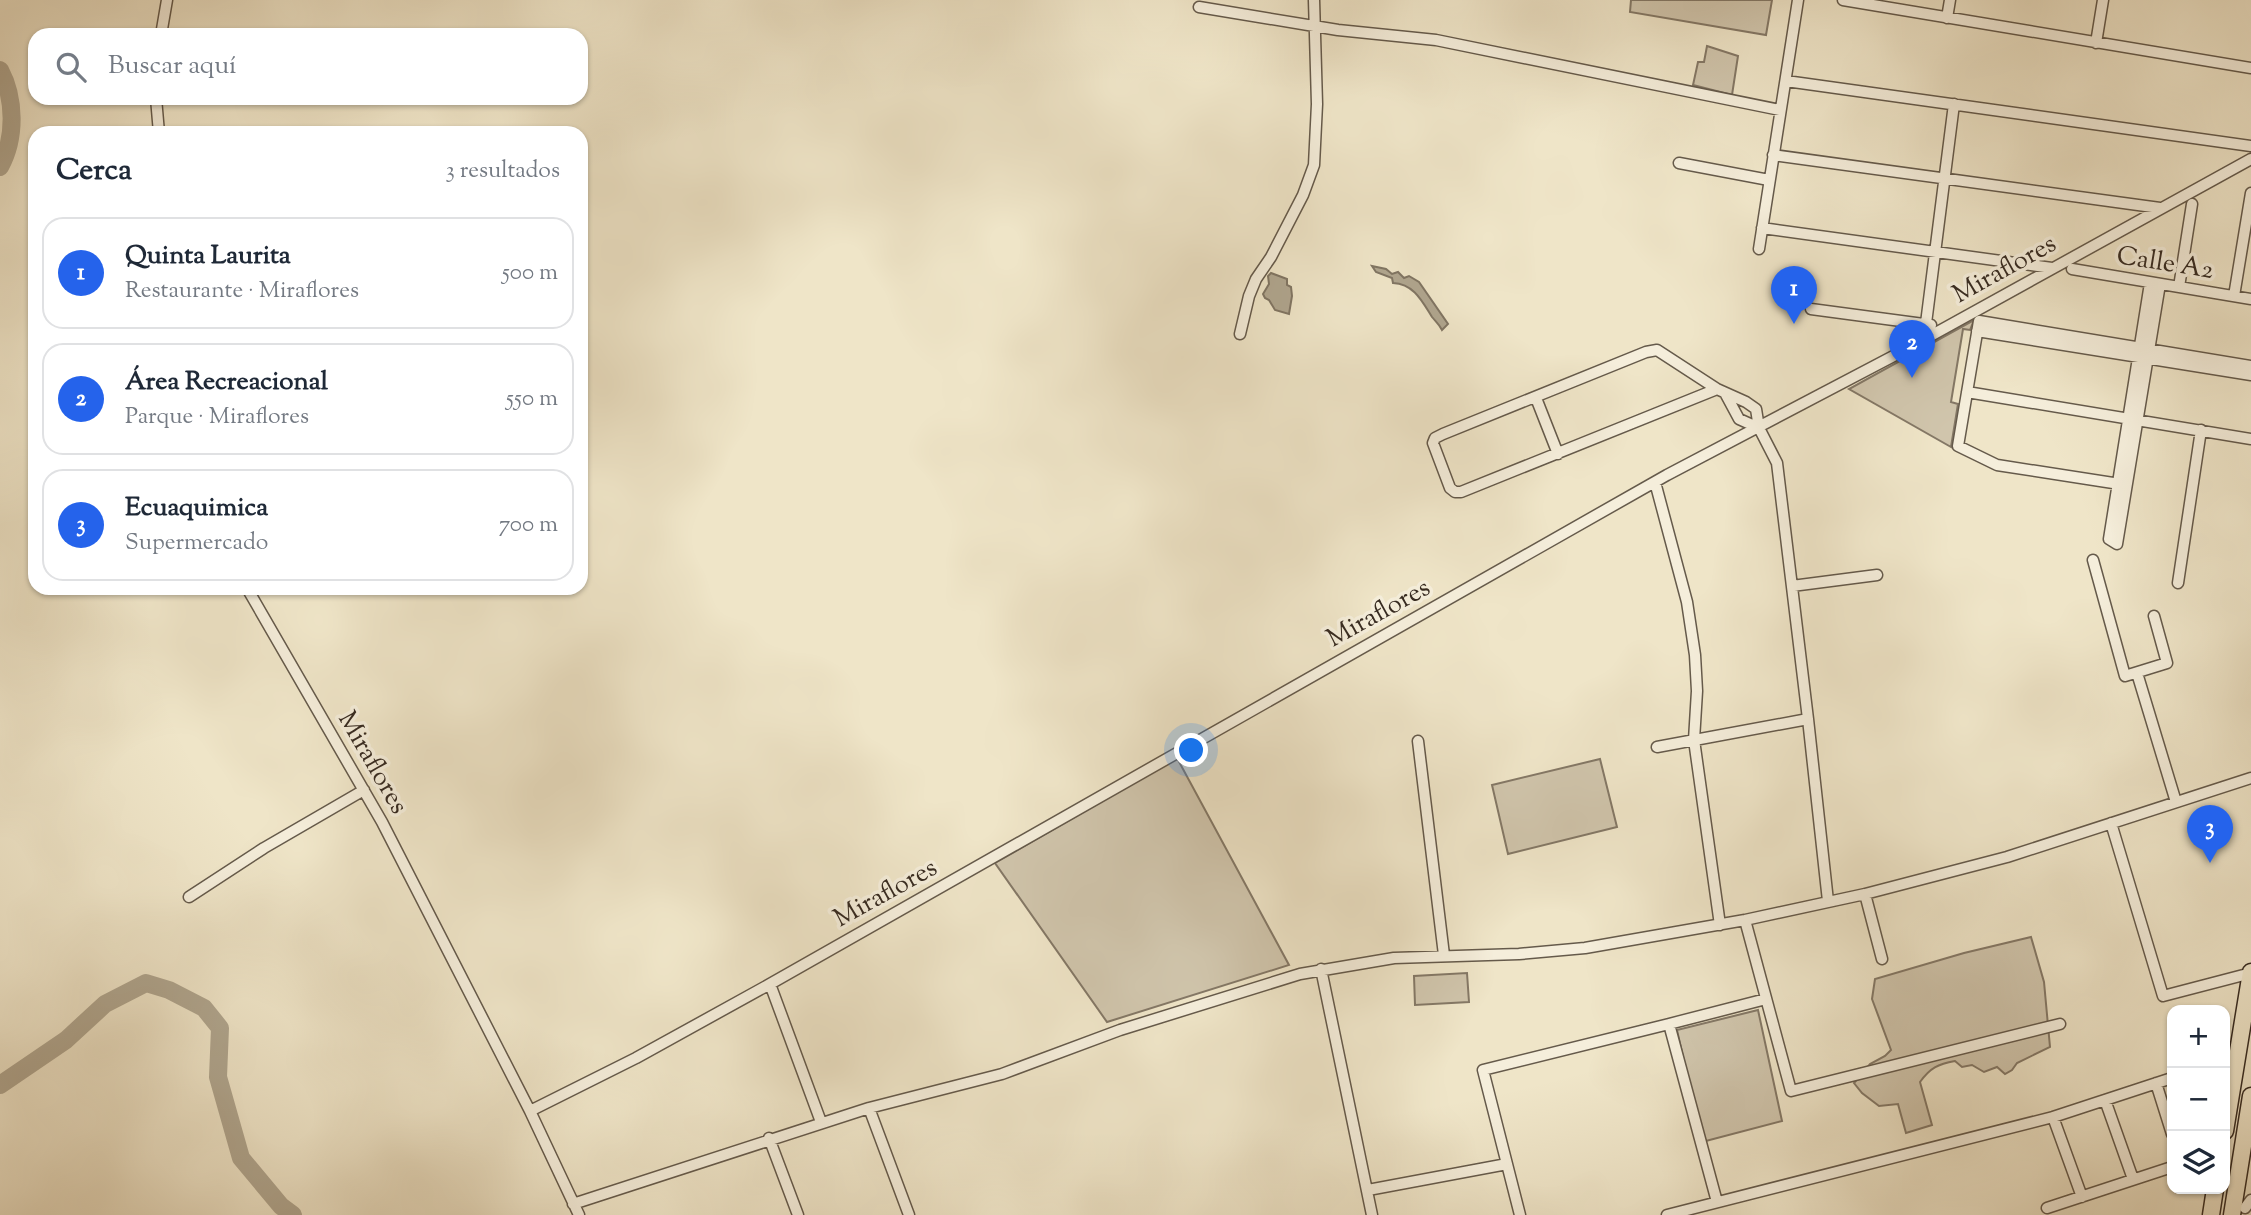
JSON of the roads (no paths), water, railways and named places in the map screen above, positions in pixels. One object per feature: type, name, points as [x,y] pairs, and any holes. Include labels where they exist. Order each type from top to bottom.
[{"type":"main road","points":[[2231,1056],[2251,972]]},
{"type":"main road","points":[[2243,1208],[2251,1096]]},
{"type":"main road","points":[[2211,1215],[2214,1194]]},
{"type":"street","points":[[162,28],[167,0]]},
{"type":"street","points":[[1240,334],[1256,279],[1297,208],[1314,165],[1317,104],[1314,0]]},
{"type":"street","points":[[1759,248],[1798,0]]},
{"type":"street","points":[[1843,0],[2251,68]]},
{"type":"street","points":[[1947,18],[1950,0]]},
{"type":"street","points":[[2096,43],[2103,0]]},
{"type":"street","points":[[1199,7],[1384,36],[1436,40],[1780,110]]},
{"type":"street","points":[[1786,81],[2251,146]]},
{"type":"street","points":[[1924,340],[1954,104]]},
{"type":"street","points":[[157,105],[158,126]]},
{"type":"street","points":[[1773,155],[2160,208]]},
{"type":"street","name":"Miraflores","points":[[530,1111],[636,1058],[770,984],[1655,482],[1924,340],[2251,159]]},
{"type":"street","points":[[1679,163],[1769,180]]},
{"type":"street","points":[[2234,296],[2251,193]]},
{"type":"street","points":[[2179,287],[2192,204]]},
{"type":"street","points":[[1762,228],[2053,268]]},
{"type":"street","name":"Calle A2","points":[[2073,269],[2251,299]]},
{"type":"street","points":[[2121,484],[2117,544],[2109,539],[2155,284]]},
{"type":"street","points":[[1811,309],[1945,327]]},
{"type":"street","points":[[2121,484],[1997,465],[1958,446],[1979,321],[2251,375]]},
{"type":"street","points":[[1721,391],[1461,492],[1450,488],[1433,443],[1435,438],[1646,352],[1657,350],[1721,391],[1746,401],[1756,409],[1759,428],[1777,463],[1828,901]]},
{"type":"street","points":[[2143,352],[2251,366]]},
{"type":"street","points":[[1721,391],[1739,419],[1759,428]]},
{"type":"street","points":[[1967,392],[2251,439]]},
{"type":"street","points":[[1536,398],[1558,454]]},
{"type":"street","points":[[2178,583],[2201,430]]},
{"type":"street","points":[[1655,482],[1687,602],[1693,642],[1697,691],[1694,740],[1720,925]]},
{"type":"street","points":[[2093,560],[2125,676],[2167,663],[2154,616]]},
{"type":"street","points":[[1792,586],[1877,575]]},
{"type":"street","name":"Miraflores","points":[[251,595],[388,834],[530,1111],[579,1215]]},
{"type":"street","points":[[2137,673],[2176,802]]},
{"type":"street","points":[[1657,747],[1808,719]]},
{"type":"street","points":[[1418,741],[1444,955]]},
{"type":"street","points":[[573,1204],[821,1122],[1002,1074],[1120,1030],[1321,969],[1394,958],[1562,951],[1745,920],[1865,894],[2007,857],[2251,778]]},
{"type":"street","points":[[189,897],[264,848],[363,790]]},
{"type":"street","points":[[2112,823],[2164,996],[2251,972]]},
{"type":"street","points":[[1865,894],[1882,960]]},
{"type":"street","points":[[1745,920],[1791,1091],[2060,1024]]},
{"type":"street","points":[[1321,969],[1372,1215]]},
{"type":"street","points":[[770,984],[821,1122]]},
{"type":"street","points":[[1520,1215],[1483,1070],[1766,999]]},
{"type":"street","points":[[1669,1024],[1717,1202]]},
{"type":"street","points":[[1667,1215],[2053,1117],[2167,1080]]},
{"type":"street","points":[[2156,1083],[2171,1131]]},
{"type":"street","points":[[2105,1100],[2133,1179]]},
{"type":"street","points":[[869,1108],[909,1215]]},
{"type":"street","points":[[2053,1117],[2082,1197]]},
{"type":"street","points":[[769,1138],[798,1215]]},
{"type":"street","points":[[1368,1190],[1507,1164]]},
{"type":"street","points":[[2047,1208],[2167,1169]]},
{"type":"waterway","points":[[0,70],[9,93],[12,118],[9,144],[0,167]]},
{"type":"waterway","points":[[0,1085],[66,1040],[105,1004],[146,983],[169,990],[204,1008],[220,1028],[218,1077],[241,1158],[281,1206],[293,1215]]},
{"type":"place","name":"Quinta Laurita","points":[[1794,324]]},
{"type":"place","name":"Área Recreacional","points":[[1912,378]]},
{"type":"place","name":"Ecuaquimica","points":[[2210,863]]}]
